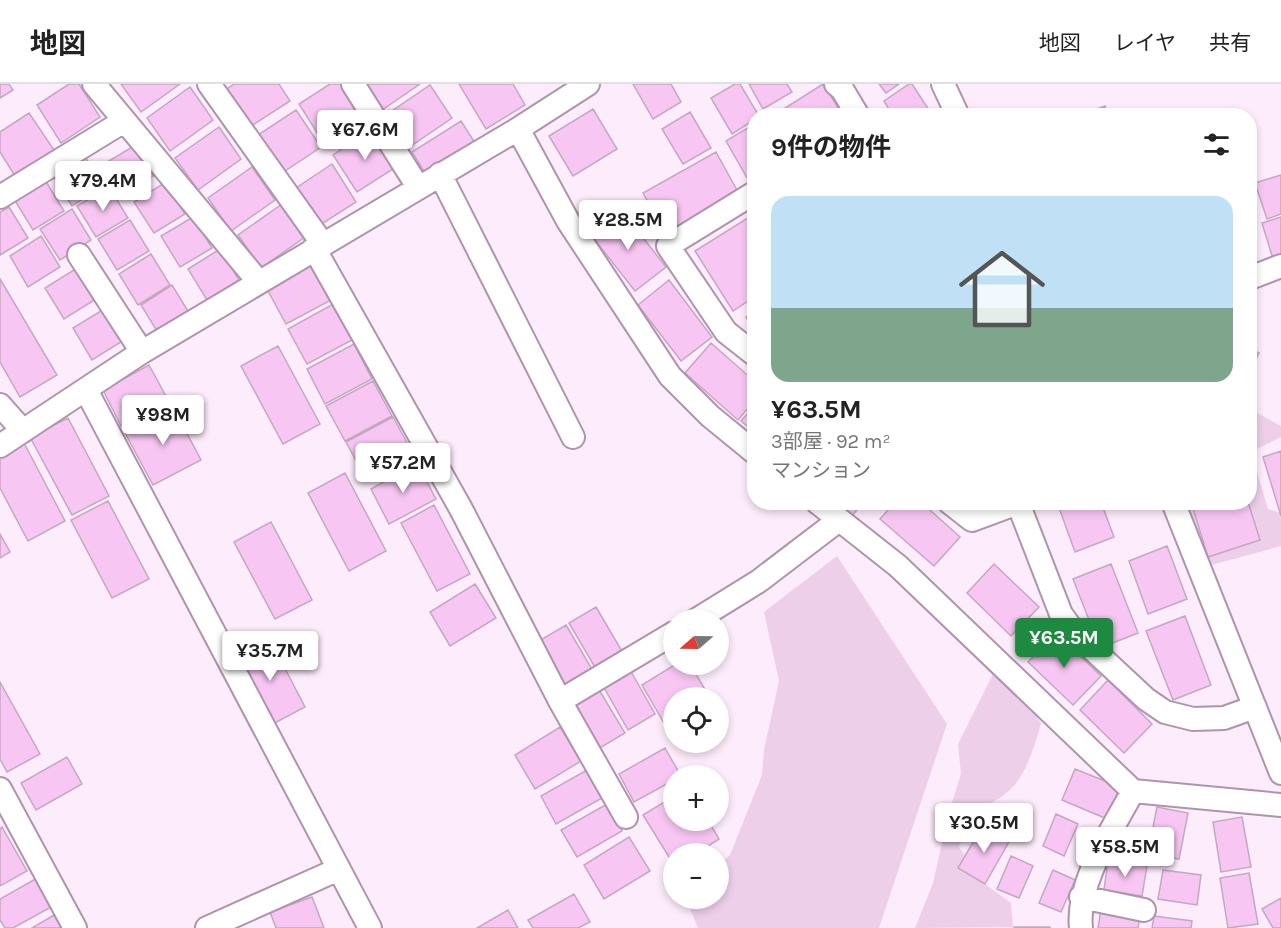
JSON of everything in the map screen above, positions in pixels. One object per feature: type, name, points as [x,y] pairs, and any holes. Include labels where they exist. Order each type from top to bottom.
[{"type":"street","points":[[94,84],[258,281]]},
{"type":"street","points":[[209,84],[318,246],[461,509],[560,701],[626,817]]},
{"type":"street","points":[[353,84],[418,187]]},
{"type":"street","points":[[0,446],[142,352],[258,281],[518,129],[588,84]]},
{"type":"street","points":[[836,84],[842,89],[853,108]]},
{"type":"street","points":[[944,84],[954,108]]},
{"type":"street","points":[[0,198],[124,121]]},
{"type":"street","points":[[518,129],[568,221],[670,376],[710,416],[747,446]]},
{"type":"street","points":[[440,174],[573,436]]},
{"type":"street","points":[[747,197],[668,246],[726,332],[747,348]]},
{"type":"street","points":[[79,255],[142,352]]},
{"type":"street","points":[[1257,275],[1281,266]]},
{"type":"street","points":[[86,390],[370,928]]},
{"type":"street","points":[[0,405],[23,431]]},
{"type":"street","points":[[827,510],[898,566],[1133,791],[1281,805]]},
{"type":"street","points":[[959,510],[972,520],[999,510]]},
{"type":"street","points":[[1021,510],[1061,614],[1074,632],[1146,699],[1165,712],[1193,719],[1224,718],[1255,708]]},
{"type":"street","points":[[1176,510],[1281,772]]},
{"type":"street","points":[[714,609],[759,581],[839,520]]},
{"type":"street","points":[[560,701],[663,640]]},
{"type":"street","points":[[0,789],[75,928]]},
{"type":"street","points":[[1081,928],[1081,897],[1103,847],[1133,791]]},
{"type":"street","points":[[207,928],[339,869]]},
{"type":"street","points":[[1081,897],[1143,910]]},
{"type":"shaded area","points":[[1257,413],[1281,426],[1281,437],[1257,449]]},
{"type":"shaded area","points":[[1257,472],[1268,509],[1281,513],[1281,546],[1208,566],[1185,510],[1257,510]]},
{"type":"shaded area","points":[[837,556],[947,724],[879,928],[698,928],[690,909],[729,909],[729,856],[762,775],[764,750],[779,681],[764,612]]},
{"type":"shaded area","points":[[993,674],[1020,695],[1041,723],[1022,775],[1016,784],[1000,798],[974,810],[959,847],[985,884],[1011,903],[1013,927],[915,928],[933,883],[949,812],[961,774],[958,744]]},
{"type":"building","points":[[0,84],[9,84],[13,90],[0,98]]},
{"type":"building","points":[[69,84],[79,84],[100,117],[61,143],[37,105]]},
{"type":"building","points":[[121,84],[180,84],[141,112]]},
{"type":"building","points":[[234,84],[279,84],[290,101],[251,126],[227,89]]},
{"type":"building","points":[[330,84],[341,84],[362,116],[323,142],[299,104]]},
{"type":"building","points":[[365,84],[420,84],[382,110]]},
{"type":"building","points":[[459,84],[513,84],[525,105],[486,129]]},
{"type":"building","points":[[633,84],[671,84],[681,102],[653,119]]},
{"type":"building","points":[[735,84],[740,84],[754,108],[747,108],[747,124],[732,134],[711,98]]},
{"type":"building","points":[[749,84],[787,84],[792,92],[762,108]]},
{"type":"building","points":[[823,84],[838,108],[785,108]]},
{"type":"building","points":[[879,84],[899,84],[886,93]]},
{"type":"building","points":[[912,84],[928,108],[888,108],[884,101]]},
{"type":"building","points":[[430,85],[452,118],[408,148],[386,115]]},
{"type":"building","points":[[190,87],[213,120],[170,151],[147,118]]},
{"type":"building","points":[[593,109],[617,149],[573,176],[549,136]]},
{"type":"building","points":[[296,110],[321,147],[282,173],[258,135]]},
{"type":"building","points":[[690,112],[711,148],[683,164],[662,129]]},
{"type":"building","points":[[29,113],[54,150],[15,176],[0,152],[0,132]]},
{"type":"building","points":[[461,121],[475,143],[425,173],[412,152]]},
{"type":"building","points":[[219,127],[241,159],[198,190],[175,158]]},
{"type":"building","points":[[747,128],[747,178],[726,141]]},
{"type":"building","points":[[372,129],[396,167],[357,192],[333,155]]},
{"type":"building","points":[[134,146],[153,176],[121,196],[102,165]]},
{"type":"building","points":[[716,152],[738,192],[665,233],[643,193]]},
{"type":"building","points":[[84,155],[103,186],[72,206],[53,175]]},
{"type":"building","points":[[332,164],[356,202],[317,227],[293,190]]},
{"type":"building","points":[[252,167],[275,200],[231,231],[208,198]]},
{"type":"building","points":[[1281,175],[1281,214],[1267,219],[1257,182]]},
{"type":"building","points":[[45,180],[64,211],[33,230],[14,199]]},
{"type":"building","points":[[166,182],[185,214],[154,233],[134,202]]},
{"type":"building","points":[[109,187],[128,218],[96,237],[77,206]]},
{"type":"building","points":[[282,204],[305,237],[261,268],[238,235]]},
{"type":"building","points":[[9,207],[28,238],[0,255],[0,212]]},
{"type":"building","points":[[72,209],[91,240],[60,260],[40,229]]},
{"type":"building","points":[[622,211],[666,267],[635,291],[591,235]]},
{"type":"building","points":[[193,217],[212,248],[180,267],[161,236]]},
{"type":"building","points":[[1281,217],[1281,257],[1273,259],[1262,223]]},
{"type":"building","points":[[747,218],[747,302],[733,311],[695,251]]},
{"type":"building","points":[[130,220],[149,251],[117,270],[98,239]]},
{"type":"building","points":[[41,236],[60,267],[28,287],[10,256]]},
{"type":"building","points":[[220,249],[239,280],[207,300],[188,269]]},
{"type":"building","points":[[151,254],[170,285],[138,305],[119,274]]},
{"type":"building","points":[[314,264],[333,299],[286,324],[267,289]]},
{"type":"building","points":[[77,268],[96,299],[64,319],[45,288]]},
{"type":"building","points":[[0,279],[57,375],[20,397],[0,362]]},
{"type":"building","points":[[669,280],[712,337],[681,361],[638,305]]},
{"type":"building","points":[[172,285],[191,316],[160,336],[141,305]]},
{"type":"building","points":[[335,303],[354,339],[307,364],[288,329]]},
{"type":"building","points":[[104,309],[124,340],[92,360],[73,328]]},
{"type":"building","points":[[711,343],[747,375],[747,409],[738,420],[685,373]]},
{"type":"building","points":[[354,344],[372,379],[325,404],[307,369]]},
{"type":"building","points":[[278,346],[320,424],[283,444],[241,366]]},
{"type":"building","points":[[149,365],[168,400],[121,426],[103,390]]},
{"type":"building","points":[[373,381],[392,416],[345,441],[326,406]]},
{"type":"building","points":[[173,407],[201,460],[153,485],[125,433]]},
{"type":"building","points":[[747,414],[747,426],[741,421]]},
{"type":"building","points":[[393,417],[412,452],[365,477],[346,442]]},
{"type":"building","points":[[68,418],[109,496],[72,515],[30,437]]},
{"type":"building","points":[[24,443],[65,521],[28,541],[0,488],[0,456]]},
{"type":"building","points":[[1281,451],[1281,516],[1263,457]]},
{"type":"building","points":[[417,463],[436,499],[389,524],[371,489]]},
{"type":"building","points":[[345,473],[386,551],[349,571],[308,493]]},
{"type":"building","points":[[108,501],[149,579],[112,598],[71,520]]},
{"type":"building","points":[[434,505],[470,574],[437,591],[401,523]]},
{"type":"building","points":[[845,510],[857,510],[852,516]]},
{"type":"building","points":[[888,510],[930,510],[960,537],[934,566],[880,519]]},
{"type":"building","points":[[1060,510],[1104,510],[1114,537],[1075,552]]},
{"type":"building","points":[[1193,510],[1251,510],[1260,540],[1208,557]]},
{"type":"building","points":[[271,522],[312,600],[275,619],[234,542]]},
{"type":"building","points":[[0,534],[10,552],[0,558]]},
{"type":"building","points":[[1167,546],[1187,599],[1148,614],[1129,561]]},
{"type":"building","points":[[994,564],[1039,607],[1011,636],[967,593]]},
{"type":"building","points":[[1111,564],[1138,633],[1100,648],[1073,579]]},
{"type":"building","points":[[475,584],[496,618],[450,646],[430,612]]},
{"type":"building","points":[[596,607],[623,653],[596,669],[569,623]]},
{"type":"building","points":[[1185,616],[1211,685],[1173,700],[1146,631]]},
{"type":"building","points":[[566,625],[593,671],[566,687],[539,641]]},
{"type":"building","points":[[1056,633],[1101,676],[1073,705],[1028,662]]},
{"type":"building","points":[[269,638],[305,707],[271,725],[235,656]]},
{"type":"building","points":[[629,668],[655,714],[628,730],[602,684]]},
{"type":"building","points":[[663,672],[663,675],[696,675],[704,687],[663,687],[663,721],[642,685]]},
{"type":"building","points":[[1108,680],[1152,724],[1124,753],[1080,710]]},
{"type":"building","points":[[0,682],[40,754],[7,772],[0,759]]},
{"type":"building","points":[[598,688],[625,733],[598,749],[571,704]]},
{"type":"building","points":[[560,727],[581,761],[535,789],[515,755]]},
{"type":"building","points":[[663,749],[663,753],[668,753],[675,765],[663,765],[663,786],[634,802],[619,774]]},
{"type":"building","points":[[67,757],[82,784],[36,810],[21,783]]},
{"type":"building","points":[[1075,769],[1120,787],[1107,819],[1062,800]]},
{"type":"building","points":[[587,770],[602,798],[556,824],[541,796]]},
{"type":"building","points":[[663,803],[663,831],[714,831],[719,839],[713,843],[663,843],[663,847],[643,815]]},
{"type":"building","points":[[607,804],[622,831],[577,857],[561,830]]},
{"type":"building","points":[[1157,807],[1188,813],[1179,859],[1148,853]]},
{"type":"building","points":[[1056,814],[1078,824],[1064,856],[1043,846]]},
{"type":"building","points":[[1242,817],[1251,867],[1221,872],[1213,822]]},
{"type":"building","points":[[983,825],[1010,840],[985,884],[958,868]]},
{"type":"building","points":[[2,827],[27,871],[0,886],[0,829]]},
{"type":"building","points":[[629,837],[650,871],[604,899],[584,865]]},
{"type":"building","points":[[1011,856],[1033,866],[1019,898],[997,889]]},
{"type":"building","points":[[1108,860],[1147,866],[1142,896],[1104,890]]},
{"type":"building","points":[[1053,870],[1075,880],[1061,912],[1039,903]]},
{"type":"building","points":[[1163,870],[1201,875],[1197,905],[1158,899]]},
{"type":"building","points":[[1249,873],[1258,924],[1228,928],[1220,878]]},
{"type":"building","points":[[37,878],[53,906],[13,928],[5,928],[0,920],[0,899]]},
{"type":"building","points":[[574,894],[590,922],[578,928],[533,928],[528,920]]},
{"type":"building","points":[[312,897],[324,928],[276,928],[270,912]]},
{"type":"building","points":[[1281,898],[1281,928],[1273,928],[1262,909]]},
{"type":"building","points":[[508,910],[518,928],[477,928]]},
{"type":"building","points":[[1101,910],[1140,916],[1138,928],[1098,928]]},
{"type":"building","points":[[54,915],[62,928],[32,928]]},
{"type":"building","points":[[1154,916],[1192,921],[1191,928],[1152,928]]},
{"type":"building","points":[[1050,927],[1050,928],[1014,928]]}]
